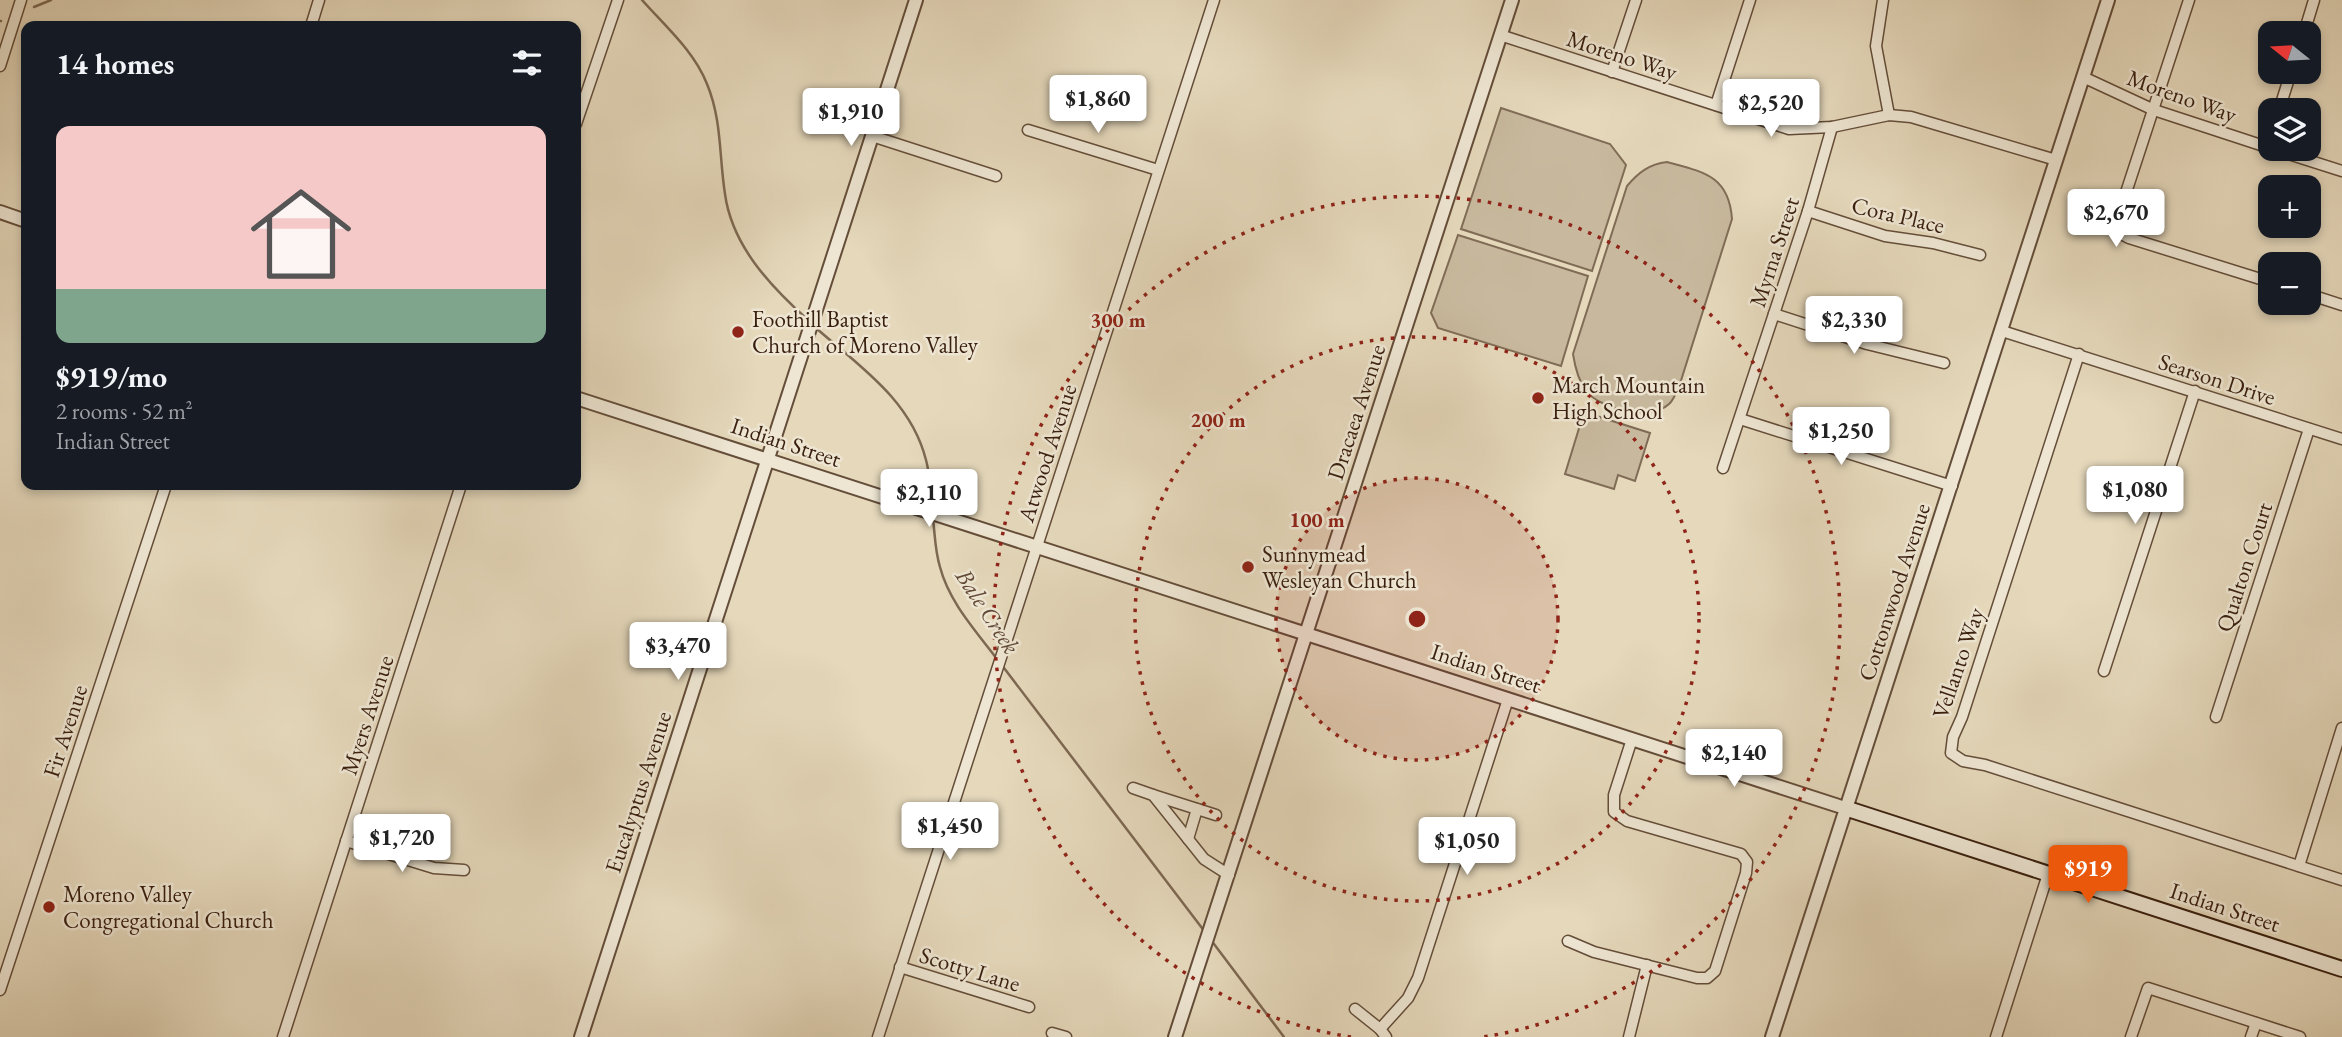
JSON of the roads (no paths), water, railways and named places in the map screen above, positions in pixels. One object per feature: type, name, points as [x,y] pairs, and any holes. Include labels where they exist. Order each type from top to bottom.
[{"type":"main road","name":"Indian Street","points":[[1845,808],[2342,969]]},
{"type":"street","points":[[313,21],[319,0]]},
{"type":"street","points":[[581,109],[618,0]]},
{"type":"street","name":"Eucalyptus Avenue","points":[[581,1037],[916,0]]},
{"type":"street","name":"Atwood Avenue","points":[[878,1037],[1214,0]]},
{"type":"street","name":"Dracaea Avenue","points":[[1175,1037],[1512,0]]},
{"type":"street","points":[[1612,72],[1636,0]]},
{"type":"street","points":[[1716,105],[1750,0]]},
{"type":"street","points":[[1883,0],[1876,46],[1889,115]]},
{"type":"street","name":"Cottonwood Avenue","points":[[1772,1037],[2108,0]]},
{"type":"street","points":[[2189,0],[2118,216],[2116,232],[2129,239],[2258,278]]},
{"type":"street","points":[[2308,21],[2314,0]]},
{"type":"street","points":[[0,66],[20,4]]},
{"type":"street","name":"Moreno Way","points":[[1500,35],[1789,129],[1832,127],[1889,115],[1911,117],[2056,160]]},
{"type":"street","name":"Moreno Way","points":[[2083,77],[2154,110],[2258,142]]},
{"type":"street","name":"Myrna Street","points":[[1723,468],[1808,211],[1832,127]]},
{"type":"street","points":[[1028,130],[1158,170]]},
{"type":"street","points":[[872,136],[996,176]]},
{"type":"street","name":"Moreno Way","points":[[2313,161],[2342,171]]},
{"type":"street","name":"Cora Place","points":[[1808,211],[1885,236],[1933,243],[1980,255]]},
{"type":"street","points":[[0,212],[21,219]]},
{"type":"street","points":[[2321,298],[2342,305]]},
{"type":"street","points":[[1774,314],[1867,344],[1944,363]]},
{"type":"street","name":"Searson Drive","points":[[2002,331],[2342,439]]},
{"type":"street","name":"Vellanto Way","points":[[2079,354],[1962,717],[1953,737],[1951,753],[1963,761],[1985,765],[2342,880]]},
{"type":"street","points":[[2104,671],[2195,391]]},
{"type":"street","name":"Indian Street","points":[[581,400],[1845,808]]},
{"type":"street","points":[[1740,419],[1952,485]]},
{"type":"street","name":"Qualton Court","points":[[2216,717],[2309,429]]},
{"type":"street","name":"Fir Avenue","points":[[0,990],[164,490]]},
{"type":"street","name":"Myers Avenue","points":[[283,1037],[459,490]]},
{"type":"street","points":[[1355,1009],[1383,1033],[1408,998],[1418,978],[1508,699]]},
{"type":"street","points":[[2299,866],[2342,728]]},
{"type":"street","points":[[1568,941],[1594,952],[1697,978],[1707,978],[1715,971],[1746,873],[1747,862],[1741,854],[1731,850],[1619,817],[1614,812],[1613,804],[1632,739]]},
{"type":"street","points":[[1133,788],[1216,815]]},
{"type":"street","points":[[1153,795],[1204,859],[1229,875]]},
{"type":"street","points":[[1188,839],[1197,809]]},
{"type":"street","points":[[346,841],[434,868],[464,870]]},
{"type":"street","points":[[1996,1037],[2048,874]]},
{"type":"street","points":[[1629,1037],[1647,965]]},
{"type":"street","name":"Scotty Lane","points":[[900,968],[1028,1007]]},
{"type":"street","points":[[2131,1037],[2148,988],[2300,1037]]},
{"type":"street","points":[[2251,1037],[2256,1023]]},
{"type":"street","points":[[1052,1032],[1066,1037]]},
{"type":"waterway","points":[[34,7],[51,0]]},
{"type":"waterway","name":"Bale Creek","points":[[642,0],[687,50],[707,84],[718,125],[725,194],[736,231],[755,264],[809,321]]},
{"type":"waterway","name":"Bale Creek","points":[[816,328],[866,371],[909,419],[926,460],[932,508]]},
{"type":"waterway","name":"Bale Creek","points":[[933,519],[938,561],[944,580],[964,616],[997,659]]},
{"type":"waterway","name":"Bale Creek","points":[[1001,664],[1205,932]]},
{"type":"waterway","name":"Bale Creek","points":[[1211,940],[1284,1037]]},
{"type":"place","name":"Foothill Baptist Church of Moreno Valley","points":[[738,332]]},
{"type":"place","name":"March Mountain High School","points":[[1538,398]]},
{"type":"place","name":"Sunnymead Wesleyan Church","points":[[1248,567]]},
{"type":"place","name":"Moreno Valley Congregational Church","points":[[49,907]]}]
